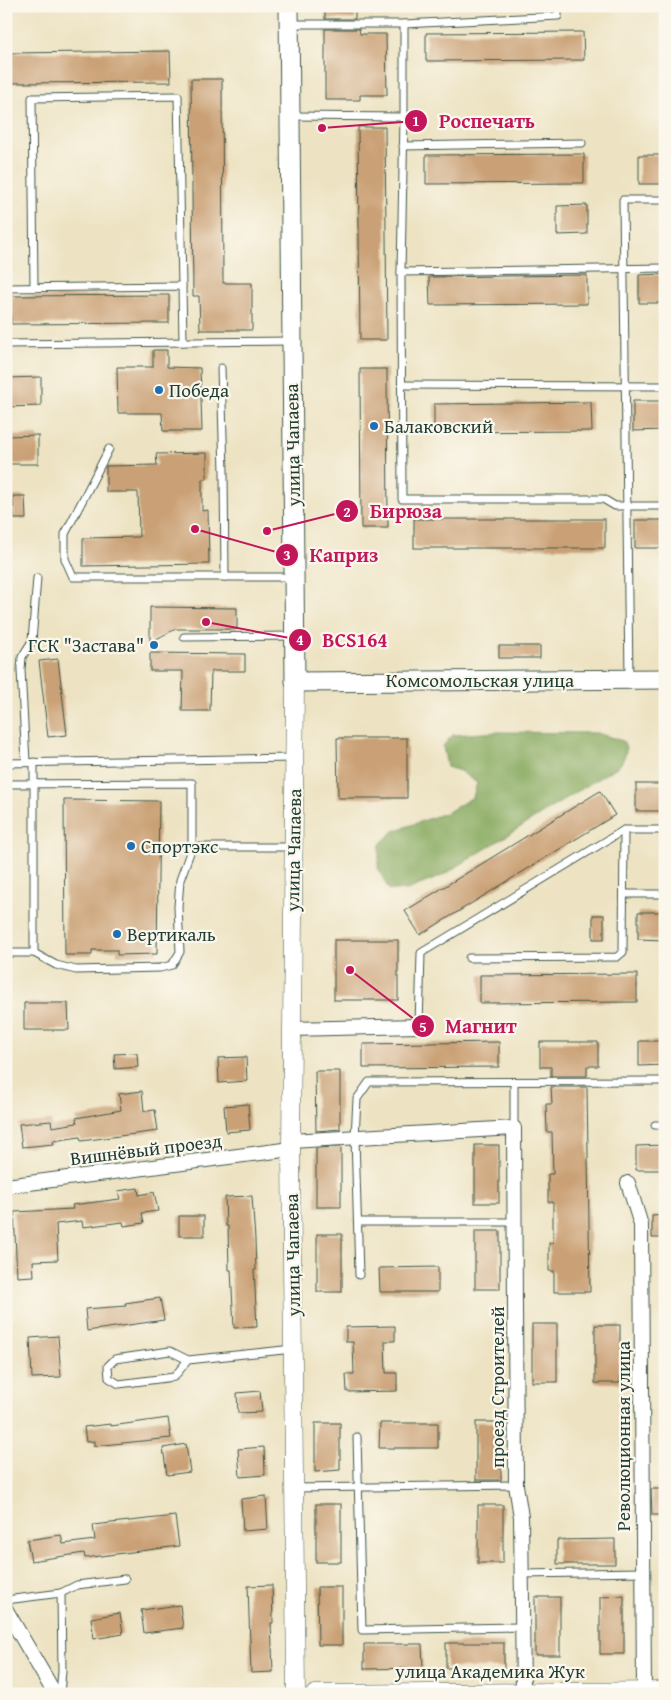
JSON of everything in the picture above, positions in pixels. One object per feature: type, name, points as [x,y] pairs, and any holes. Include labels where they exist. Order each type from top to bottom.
[{"type":"main road","name":"улица Чапаева","points":[[289,15],[295,682]]},
{"type":"main road","name":"Комсомольская улица","points":[[295,682],[665,679]]},
{"type":"street","name":"улица Чапаева","points":[[295,682],[291,1145],[296,1694]]},
{"type":"street","points":[[291,1029],[419,1026]]},
{"type":"street","name":"Вишнёвый проезд","points":[[6,1186],[355,1137],[514,1128]]},
{"type":"street","name":"проезд Строителей","points":[[514,1128],[516,1485],[521,1517],[523,1692]]},
{"type":"street","name":"Революционная улица","points":[[628,1182],[641,1225],[643,1572],[655,1692]]},
{"type":"street","points":[[6,1610],[55,1694]]},
{"type":"street","name":"улица Академика Жук","points":[[315,1694],[655,1692]]},
{"type":"lane","points":[[289,15],[404,24],[558,16],[558,6]]},
{"type":"lane","points":[[404,24],[401,272],[403,385],[402,499],[603,499],[615,506],[665,506]]},
{"type":"lane","points":[[34,287],[32,98],[178,96],[183,342]]},
{"type":"lane","points":[[290,116],[404,117]]},
{"type":"lane","points":[[404,146],[582,143]]},
{"type":"lane","points":[[629,679],[623,200],[665,200]]},
{"type":"lane","points":[[401,272],[665,268]]},
{"type":"lane","points":[[6,288],[182,286]]},
{"type":"lane","points":[[6,344],[291,341]]},
{"type":"lane","points":[[221,368],[225,577]]},
{"type":"lane","points":[[403,385],[665,386]]},
{"type":"lane","points":[[109,449],[64,534],[64,559],[73,577],[294,577]]},
{"type":"lane","points":[[34,953],[34,784],[21,670],[22,658],[32,641],[37,578]]},
{"type":"lane","points":[[184,637],[295,636]]},
{"type":"lane","points":[[6,762],[294,758]]},
{"type":"lane","points":[[6,784],[192,783],[192,846],[180,880],[178,907],[180,952],[172,965],[160,968],[76,970],[56,965],[34,953],[6,953]]},
{"type":"lane","points":[[469,958],[617,957],[623,952],[624,830]]},
{"type":"lane","points":[[419,1026],[421,953],[624,830],[665,830]]},
{"type":"lane","points":[[192,846],[293,847]]},
{"type":"lane","points":[[624,894],[665,894]]},
{"type":"lane","points":[[359,1275],[355,1137],[357,1099],[368,1082],[665,1081]]},
{"type":"lane","name":"проезд Строителей","points":[[514,1082],[514,1128]]},
{"type":"lane","points":[[655,1125],[665,1125]]},
{"type":"lane","points":[[358,1222],[515,1222]]},
{"type":"lane","points":[[188,1360],[174,1377],[119,1384],[109,1378],[108,1366],[114,1359],[170,1351],[188,1360],[293,1349]]},
{"type":"lane","points":[[358,1437],[362,1630],[522,1627]]},
{"type":"lane","points":[[294,1488],[516,1485]]},
{"type":"lane","points":[[522,1574],[643,1572]]},
{"type":"lane","points":[[6,1600],[61,1593],[77,1585],[125,1579]]},
{"type":"lane","points":[[60,1694],[62,1671],[61,1593]]},
{"type":"green space","points":[[498,732],[597,733],[623,741],[626,753],[620,765],[442,876],[407,890],[389,890],[378,868],[380,844],[394,831],[448,812],[473,797],[477,783],[460,771],[447,767],[443,746],[453,735]]},
{"type":"building","points":[[325,6],[355,6],[355,19],[325,19]]},
{"type":"building","points":[[325,29],[359,29],[360,34],[386,34],[387,95],[360,95],[360,100],[325,100]]},
{"type":"building","points":[[583,32],[584,60],[426,61],[426,33]]},
{"type":"building","points":[[170,51],[171,82],[11,83],[11,53]]},
{"type":"building","points":[[191,79],[222,79],[223,283],[252,283],[252,330],[200,330],[199,296],[193,296]]},
{"type":"building","points":[[358,127],[385,127],[387,340],[360,340]]},
{"type":"building","points":[[584,154],[584,183],[426,184],[426,155]]},
{"type":"building","points":[[639,155],[665,155],[665,184],[639,184]]},
{"type":"building","points":[[587,205],[587,234],[557,235],[557,206]]},
{"type":"building","points":[[665,274],[665,303],[639,303],[639,275]]},
{"type":"building","points":[[587,275],[587,304],[430,305],[429,277]]},
{"type":"building","points":[[169,295],[169,323],[11,324],[10,296]]},
{"type":"building","name":"Победа","points":[[153,350],[167,350],[167,367],[200,368],[202,431],[163,431],[162,413],[118,413],[117,367],[153,367]]},
{"type":"building","points":[[360,369],[387,369],[388,528],[361,528]]},
{"type":"building","points":[[41,377],[41,406],[6,407],[6,378]]},
{"type":"building","points":[[633,401],[665,401],[665,430],[633,431]]},
{"type":"building","points":[[591,402],[592,431],[434,432],[434,404]]},
{"type":"building","points":[[38,435],[38,464],[6,464],[6,436]]},
{"type":"building","points":[[207,453],[207,479],[202,479],[202,511],[208,510],[209,564],[83,566],[83,538],[139,537],[138,492],[106,492],[106,466],[157,465],[156,454]]},
{"type":"building","points":[[13,496],[25,496],[26,519],[14,519]]},
{"type":"building","points":[[414,519],[605,519],[605,548],[414,548]]},
{"type":"building","points":[[635,520],[665,520],[665,548],[635,548]]},
{"type":"building","points":[[150,607],[237,608],[237,629],[176,629],[150,642]]},
{"type":"building","points":[[499,646],[540,646],[540,658],[499,658]]},
{"type":"building","points":[[150,653],[245,654],[245,671],[211,671],[210,711],[182,711],[183,671],[150,671]]},
{"type":"building","points":[[58,659],[67,735],[48,737],[39,661]]},
{"type":"building","points":[[337,738],[407,738],[407,798],[338,798]]},
{"type":"building","points":[[636,784],[665,784],[665,811],[636,811]]},
{"type":"building","points":[[600,791],[615,815],[420,935],[405,911]]},
{"type":"building","points":[[64,800],[159,801],[157,954],[117,955],[117,950],[92,950],[92,955],[65,955]]},
{"type":"building","points":[[638,912],[665,912],[665,940],[638,939]]},
{"type":"building","points":[[593,915],[604,915],[604,939],[593,939]]},
{"type":"building","points":[[334,940],[398,940],[398,1000],[334,1000]]},
{"type":"building","points":[[637,974],[637,1002],[480,1003],[480,975]]},
{"type":"building","points":[[24,1003],[68,1003],[69,1030],[24,1030]]},
{"type":"building","points":[[639,1041],[665,1041],[665,1065],[639,1066]]},
{"type":"building","points":[[499,1042],[499,1067],[363,1068],[363,1044]]},
{"type":"building","points":[[540,1042],[598,1042],[598,1066],[587,1066],[587,1076],[551,1076],[551,1067],[540,1067]]},
{"type":"building","points":[[137,1053],[138,1067],[115,1069],[114,1054]]},
{"type":"building","points":[[246,1057],[247,1081],[219,1083],[218,1058]]},
{"type":"building","points":[[315,1071],[340,1071],[340,1129],[316,1131]]},
{"type":"building","points":[[551,1087],[587,1087],[590,1292],[554,1292],[554,1271],[549,1271],[549,1243],[553,1243],[553,1202],[548,1202],[548,1174],[553,1174],[552,1132],[547,1132],[546,1104],[552,1104]]},
{"type":"building","points":[[142,1091],[144,1111],[155,1110],[158,1131],[81,1141],[80,1137],[53,1141],[54,1144],[22,1147],[19,1124],[51,1121],[52,1127],[77,1123],[76,1118],[121,1110],[119,1094]]},
{"type":"building","points":[[248,1104],[250,1130],[226,1132],[224,1106]]},
{"type":"building","points":[[475,1145],[499,1145],[499,1203],[475,1203]]},
{"type":"building","points":[[665,1145],[665,1170],[636,1170],[636,1146]]},
{"type":"building","points":[[341,1147],[341,1207],[316,1207],[316,1148]]},
{"type":"building","points":[[138,1188],[139,1195],[154,1192],[158,1211],[142,1213],[144,1223],[124,1226],[123,1222],[83,1227],[82,1221],[56,1224],[58,1260],[33,1261],[34,1276],[17,1277],[14,1212],[73,1209],[72,1205],[120,1199],[118,1191]]},
{"type":"building","points":[[252,1196],[257,1327],[234,1328],[225,1197]]},
{"type":"building","points":[[665,1215],[665,1238],[652,1238],[652,1216]]},
{"type":"building","points":[[179,1216],[204,1216],[204,1236],[179,1236]]},
{"type":"building","points":[[475,1231],[500,1231],[500,1289],[475,1289]]},
{"type":"building","points":[[317,1234],[342,1234],[342,1292],[317,1292]]},
{"type":"building","points":[[438,1267],[438,1292],[380,1292],[379,1268]]},
{"type":"building","points":[[160,1298],[164,1320],[87,1331],[85,1309],[126,1306],[125,1303]]},
{"type":"building","points":[[532,1324],[557,1324],[557,1382],[532,1382]]},
{"type":"building","points":[[595,1325],[620,1325],[620,1383],[595,1383]]},
{"type":"building","points":[[395,1326],[395,1341],[385,1341],[386,1373],[397,1373],[397,1391],[347,1392],[346,1374],[354,1374],[353,1342],[346,1342],[346,1327]]},
{"type":"building","points":[[58,1336],[61,1377],[32,1378],[30,1338]]},
{"type":"building","points":[[260,1391],[262,1412],[238,1413],[237,1393]]},
{"type":"building","points":[[168,1418],[171,1438],[94,1446],[94,1441],[86,1442],[84,1427],[111,1424],[111,1426]]},
{"type":"building","points":[[476,1422],[501,1422],[501,1480],[476,1480]]},
{"type":"building","points":[[315,1423],[340,1423],[340,1470],[315,1472]]},
{"type":"building","points":[[380,1423],[438,1423],[438,1448],[379,1448]]},
{"type":"building","points":[[186,1444],[190,1472],[167,1475],[163,1448]]},
{"type":"building","points":[[264,1447],[265,1475],[240,1477],[238,1449]]},
{"type":"building","points":[[651,1489],[665,1489],[665,1515],[652,1515]]},
{"type":"building","points":[[266,1496],[268,1529],[243,1531],[241,1499]]},
{"type":"building","points":[[316,1504],[341,1504],[341,1562],[316,1562]]},
{"type":"building","points":[[478,1505],[503,1505],[503,1563],[478,1563]]},
{"type":"building","points":[[175,1516],[179,1546],[85,1558],[84,1553],[31,1561],[27,1540],[61,1535],[63,1544],[95,1540],[93,1525]]},
{"type":"building","points":[[615,1539],[615,1564],[557,1564],[557,1540]]},
{"type":"building","points":[[272,1585],[273,1672],[251,1673],[248,1586]]},
{"type":"building","points":[[317,1587],[342,1587],[342,1645],[318,1645]]},
{"type":"building","points":[[624,1596],[624,1654],[600,1654],[600,1597]]},
{"type":"building","points":[[535,1597],[560,1597],[560,1655],[535,1655]]},
{"type":"building","points":[[180,1605],[183,1628],[144,1633],[141,1610]]},
{"type":"building","points":[[120,1613],[123,1634],[94,1639],[91,1618]]},
{"type":"building","points":[[446,1643],[504,1643],[504,1668],[446,1668]]},
{"type":"building","points":[[364,1644],[422,1644],[423,1668],[364,1669]]},
{"type":"place","name":"Роспечать","points":[[322,128]]},
{"type":"place","name":"Победа","points":[[159,390]]},
{"type":"place","name":"Балаковский","points":[[374,426]]},
{"type":"place","name":"Каприз","points":[[195,529]]},
{"type":"place","name":"Бирюза","points":[[267,531]]},
{"type":"place","name":"BCS164","points":[[206,622]]},
{"type":"place","name":"ГСК \"Застава\"","points":[[154,645]]},
{"type":"place","name":"Спортэкс","points":[[131,846]]},
{"type":"place","name":"Вертикаль","points":[[117,934]]},
{"type":"place","name":"Магнит","points":[[350,970]]}]
